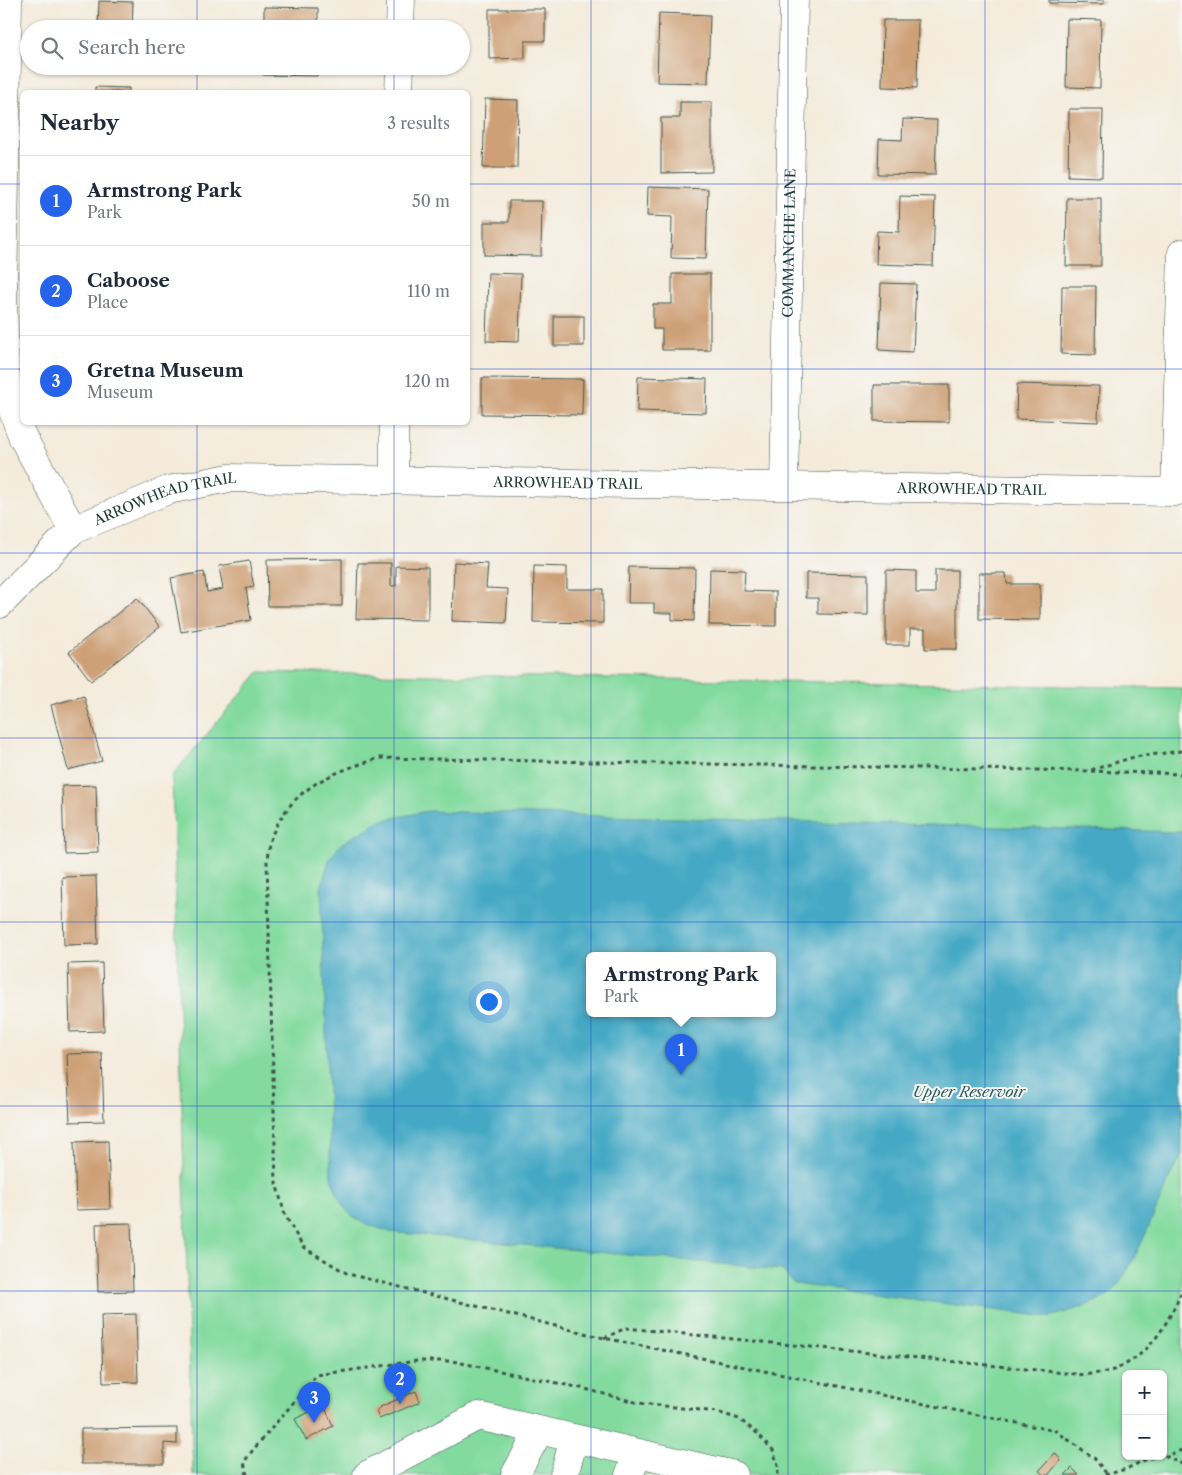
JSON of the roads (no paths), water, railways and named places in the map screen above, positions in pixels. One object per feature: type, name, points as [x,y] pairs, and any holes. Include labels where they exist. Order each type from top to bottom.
[{"type":"street","points":[[8,0],[1,296],[5,369],[11,406],[23,438],[73,530]]},
{"type":"street","points":[[400,20],[401,0]]},
{"type":"street","name":"COMMANCHE LANE","points":[[784,486],[794,0]]},
{"type":"street","points":[[400,75],[400,90]]},
{"type":"street","name":"ARROWHEAD TRAIL","points":[[0,604],[73,530],[168,490],[229,478],[1175,492],[1182,253]]},
{"type":"street","points":[[394,425],[394,479]]},
{"type":"street","points":[[367,1475],[478,1416],[574,1439],[633,1464],[734,1475]]},
{"type":"street","points":[[515,1475],[539,1431]]},
{"type":"street","points":[[564,1475],[574,1439]]},
{"type":"water","name":"Upper Reservoir","points":[[427,811],[1182,832],[1182,1156],[1173,1170],[1144,1238],[1116,1288],[1107,1296],[1093,1303],[1048,1317],[794,1284],[782,1270],[390,1232],[366,1224],[345,1209],[331,1177],[321,888],[329,860],[341,844],[379,821]]},
{"type":"place","name":"Armstrong Park","points":[[681,1075]]},
{"type":"place","name":"Caboose","points":[[400,1404]]},
{"type":"place","name":"Gretna Museum","points":[[314,1423]]}]
